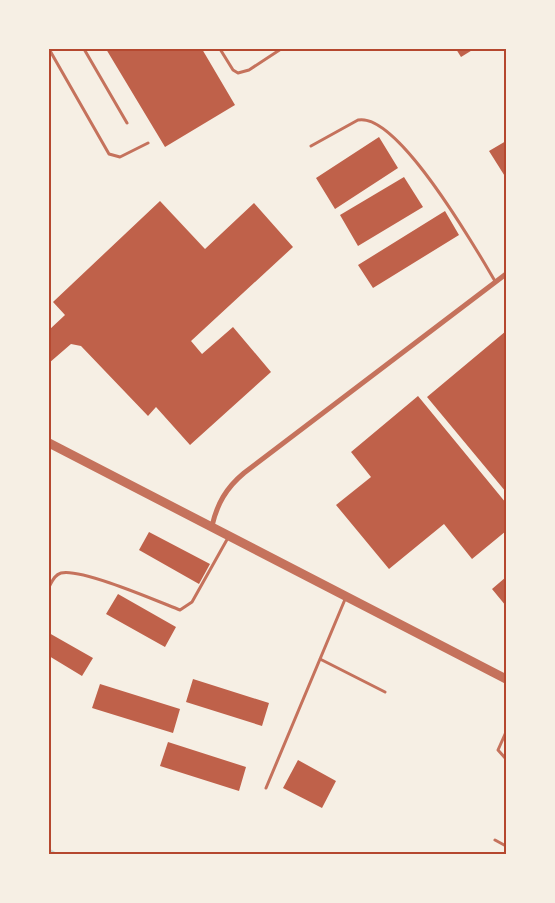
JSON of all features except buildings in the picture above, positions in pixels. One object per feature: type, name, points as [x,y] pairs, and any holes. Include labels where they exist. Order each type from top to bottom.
[{"type":"street","points":[[212,526],[215,512],[224,494],[244,473],[506,274]]},
{"type":"street","points":[[49,443],[506,679]]},
{"type":"lane","points":[[84,49],[127,123]]},
{"type":"lane","points":[[220,49],[233,70],[238,72],[249,70],[280,49]]},
{"type":"lane","points":[[49,50],[108,154],[120,157],[148,143]]},
{"type":"lane","points":[[311,146],[358,120],[365,119],[384,128],[401,144],[446,202],[463,226],[496,282]]},
{"type":"lane","points":[[49,587],[53,578],[61,573],[76,574],[104,582],[180,610],[192,602],[229,536]]},
{"type":"lane","points":[[266,788],[346,596]]},
{"type":"lane","points":[[320,659],[385,692]]},
{"type":"lane","points":[[506,732],[498,750],[506,759]]},
{"type":"lane","points":[[495,840],[506,846]]},
{"type":"waterway","points":[[49,851],[54,854]]}]
